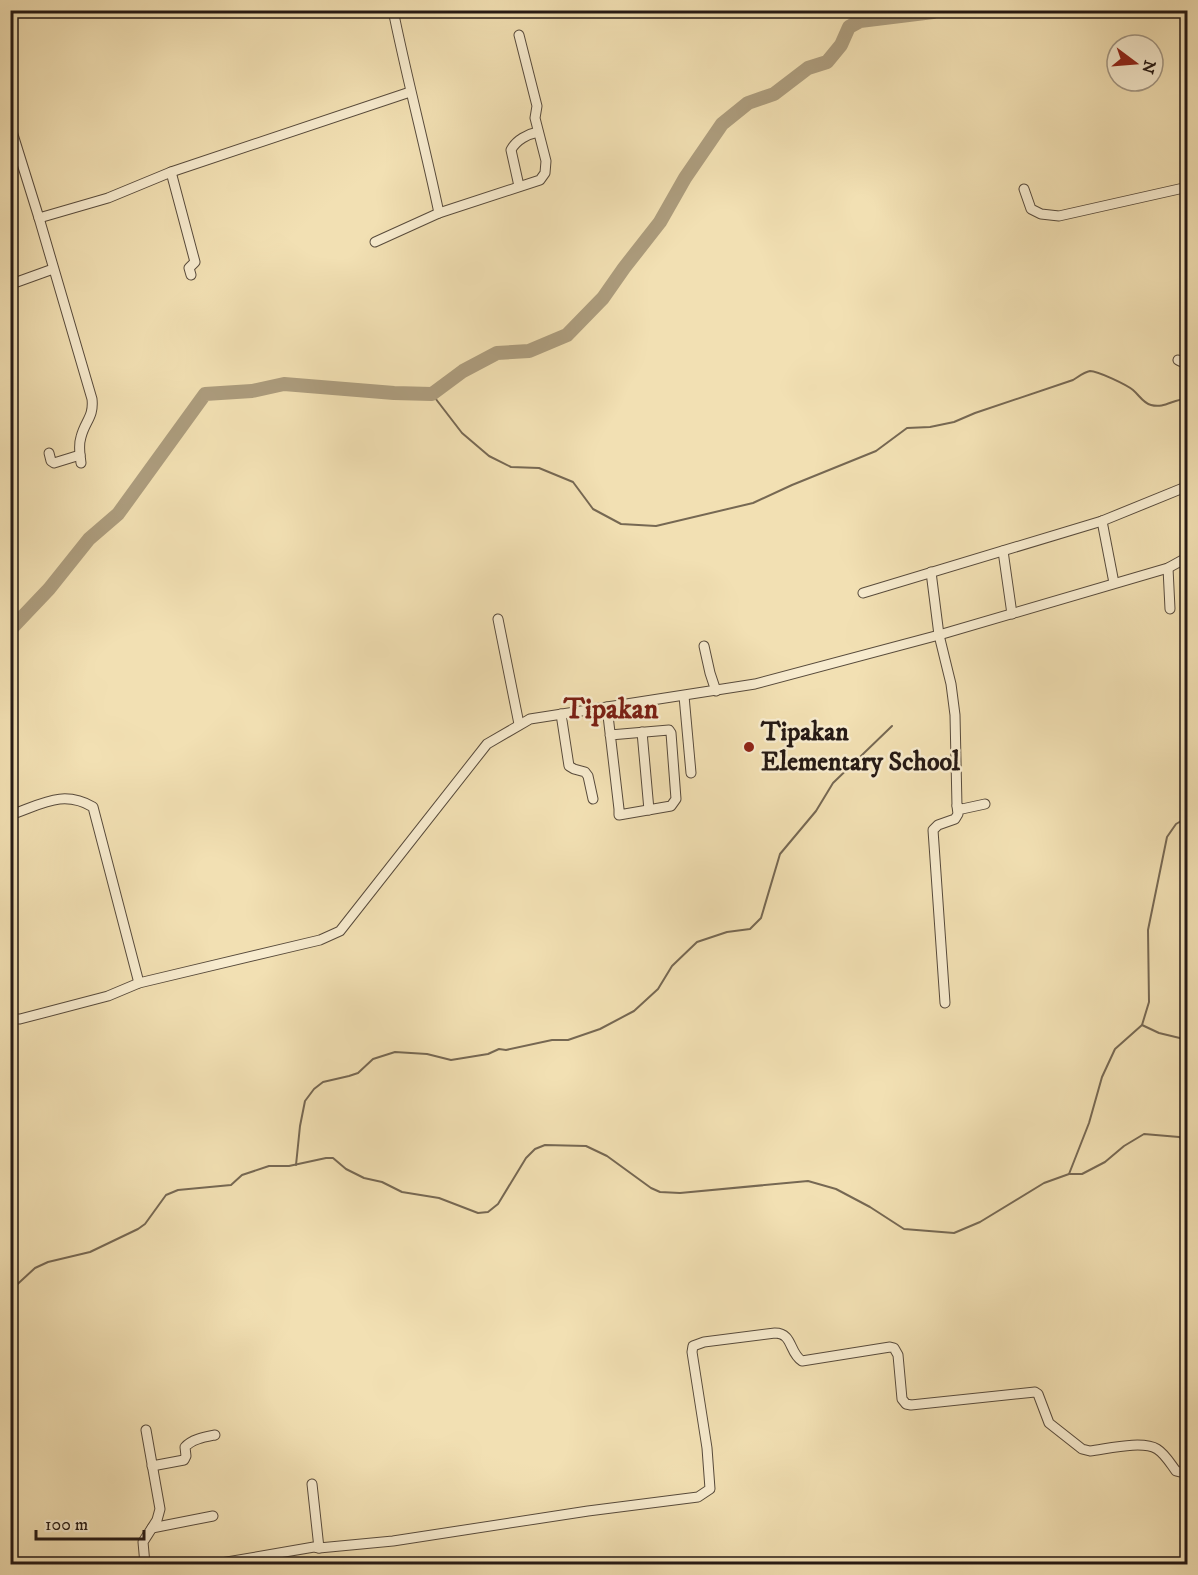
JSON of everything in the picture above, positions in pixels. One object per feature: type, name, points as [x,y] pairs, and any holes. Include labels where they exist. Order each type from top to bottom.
[{"type":"street","points":[[393,10],[439,213]]},
{"type":"street","points":[[375,242],[439,213],[540,180],[545,173],[546,161],[535,118],[537,106],[519,35]]},
{"type":"street","points":[[39,218],[108,198],[171,172],[410,92]]},
{"type":"street","points":[[10,125],[93,408],[80,439],[81,459],[54,463],[49,453]]},
{"type":"street","points":[[519,186],[512,147],[525,136],[538,132]]},
{"type":"street","points":[[171,172],[195,262],[189,268],[191,275]]},
{"type":"street","points":[[1024,189],[1031,209],[1049,216],[1059,216],[1188,187]]},
{"type":"street","points":[[17,282],[53,269]]},
{"type":"street","points":[[1178,360],[1188,365]]},
{"type":"street","points":[[863,592],[1101,521],[1188,486]]},
{"type":"street","points":[[1101,521],[1114,583]]},
{"type":"street","points":[[1003,551],[1012,614]]},
{"type":"street","points":[[10,1019],[20,1019],[108,996],[139,983],[320,940],[340,931],[487,744],[530,719],[755,684],[1012,614],[1168,567],[1188,557]]},
{"type":"street","points":[[1168,567],[1170,609]]},
{"type":"street","points":[[931,572],[939,635],[951,684],[955,715],[958,814],[955,819],[938,825],[933,830],[945,1003]]},
{"type":"street","points":[[498,619],[519,724]]},
{"type":"street","points":[[704,646],[716,691]]},
{"type":"street","points":[[684,696],[691,773]]},
{"type":"street","points":[[607,707],[610,735],[620,815],[671,806],[676,799],[669,730],[610,735]]},
{"type":"street","points":[[561,714],[570,766],[585,772],[588,776],[593,799]]},
{"type":"street","points":[[642,732],[649,810]]},
{"type":"street","points":[[10,815],[50,800],[64,798],[77,800],[93,807],[139,983]]},
{"type":"street","points":[[957,806],[962,809],[985,804]]},
{"type":"street","points":[[215,1564],[314,1547],[393,1540],[698,1497],[710,1489],[707,1448],[692,1353],[693,1346],[704,1342],[775,1333],[782,1333],[788,1337],[798,1359],[802,1361],[894,1348],[898,1355],[902,1399],[906,1404],[1035,1392],[1038,1394],[1049,1423],[1082,1449],[1090,1451],[1141,1445],[1155,1448],[1165,1455],[1176,1471],[1188,1474]]},
{"type":"street","points":[[145,1564],[143,1542],[157,1520],[160,1509],[146,1430]]},
{"type":"street","points":[[152,1466],[184,1460],[185,1447],[188,1443],[215,1435]]},
{"type":"street","points":[[312,1484],[319,1548]]},
{"type":"street","points":[[152,1528],[213,1516]]},
{"type":"waterway","points":[[10,630],[49,589],[89,539],[118,514],[205,394],[252,391],[284,384],[432,394],[463,371],[497,353],[529,351],[567,335],[603,298],[660,222],[685,178],[722,124],[748,103],[774,94],[808,68],[827,62],[841,45],[849,27],[860,21],[935,10]]},
{"type":"waterway","points":[[432,394],[462,433],[489,456],[511,467],[539,468],[573,482],[593,509],[621,524],[656,526],[753,503],[876,451],[907,428],[930,427],[954,422],[1073,380],[1090,371],[1125,385],[1151,405],[1161,406],[1188,399]]},
{"type":"waterway","points":[[296,1165],[305,1101],[323,1082],[358,1073],[373,1059],[395,1052],[427,1054],[451,1060],[488,1054],[499,1049],[506,1050],[552,1040],[568,1040],[600,1029],[634,1011],[658,989],[672,966],[697,942],[727,932],[750,929],[761,918],[780,854],[816,811],[833,783],[892,726]]},
{"type":"waterway","points":[[1069,1174],[1089,1123],[1102,1077],[1115,1049],[1142,1025],[1149,1002],[1148,930],[1167,837],[1176,824],[1188,817]]},
{"type":"waterway","points":[[1142,1025],[1159,1033],[1188,1040]]},
{"type":"waterway","points":[[10,1291],[35,1268],[48,1262],[90,1252],[138,1229],[145,1224],[166,1195],[178,1190],[231,1185],[242,1175],[269,1166],[289,1166],[326,1158],[333,1158],[346,1169],[364,1178],[382,1182],[402,1192],[439,1198],[478,1213],[488,1212],[498,1204],[526,1158],[535,1149],[545,1145],[586,1146],[607,1156],[660,1192],[680,1193],[808,1181],[836,1189],[904,1229],[954,1233],[980,1222],[1044,1183],[1069,1174],[1082,1174],[1105,1162],[1124,1146],[1144,1134],[1179,1137],[1188,1141]]},
{"type":"place","name":"Tipakan Elementary School","points":[[749,747]]},
{"type":"district","name":"Tipakan","points":[[611,709]]}]
